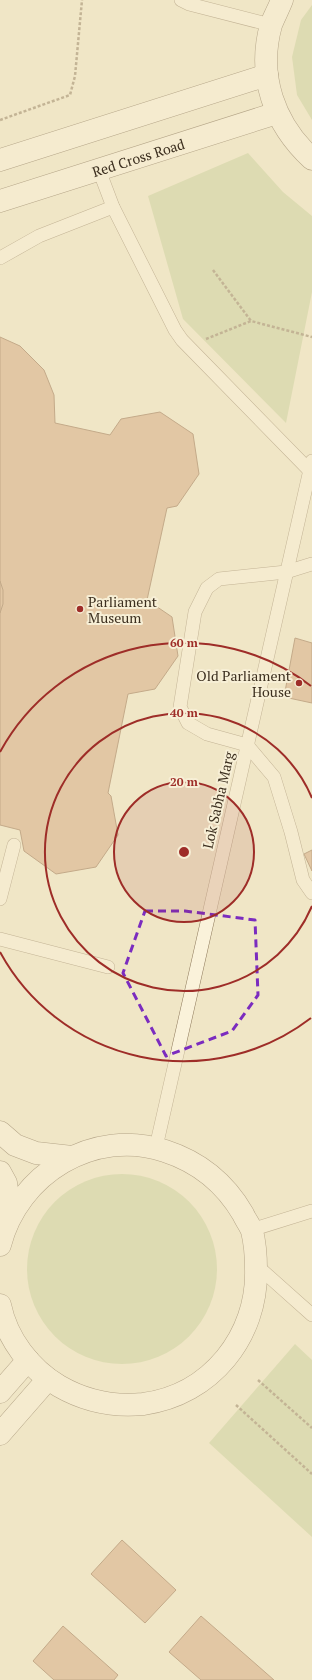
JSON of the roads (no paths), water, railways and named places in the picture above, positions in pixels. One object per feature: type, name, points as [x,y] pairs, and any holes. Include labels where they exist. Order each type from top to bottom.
[{"type":"street","points":[[282,0],[271,25],[266,55],[268,85],[277,113],[287,132],[300,148],[312,159]]},
{"type":"street","points":[[0,160],[268,76]]},
{"type":"street","name":"Red Cross Road","points":[[0,201],[277,113]]},
{"type":"street","points":[[0,1132],[15,1145],[36,1152],[72,1157]]},
{"type":"street","points":[[0,1245],[11,1215],[22,1197],[36,1181],[53,1168],[72,1157],[98,1148],[128,1144],[156,1148],[181,1156],[204,1169],[223,1186],[239,1207],[251,1230],[257,1285],[252,1312],[241,1337],[226,1360],[206,1378],[182,1393],[157,1402],[130,1405],[101,1403],[73,1394],[48,1379],[28,1360],[16,1345],[7,1328],[0,1305]]},
{"type":"street","points":[[0,1172],[6,1183],[11,1215]]},
{"type":"street","points":[[0,1392],[28,1360]]},
{"type":"street","points":[[0,1434],[48,1379]]},
{"type":"lane","points":[[181,0],[188,4],[271,25]]},
{"type":"lane","points":[[99,170],[113,207],[175,330],[311,466]]},
{"type":"lane","points":[[0,258],[39,236],[113,207]]},
{"type":"lane","name":"Lok Sabha Marg","points":[[156,1148],[311,466]]},
{"type":"lane","points":[[312,564],[286,572],[219,579],[207,588],[195,612],[180,707],[188,723],[207,734],[247,745],[274,777],[291,832],[303,880],[312,893]]},
{"type":"lane","points":[[0,899],[14,845]]},
{"type":"lane","points":[[0,939],[108,967]]},
{"type":"lane","points":[[251,1230],[312,1211]]},
{"type":"lane","points":[[256,1265],[312,1315]]},
{"type":"place","name":"Parliament Museum","points":[[80,609]]},
{"type":"place","name":"Old Parliament House","points":[[299,683]]}]
